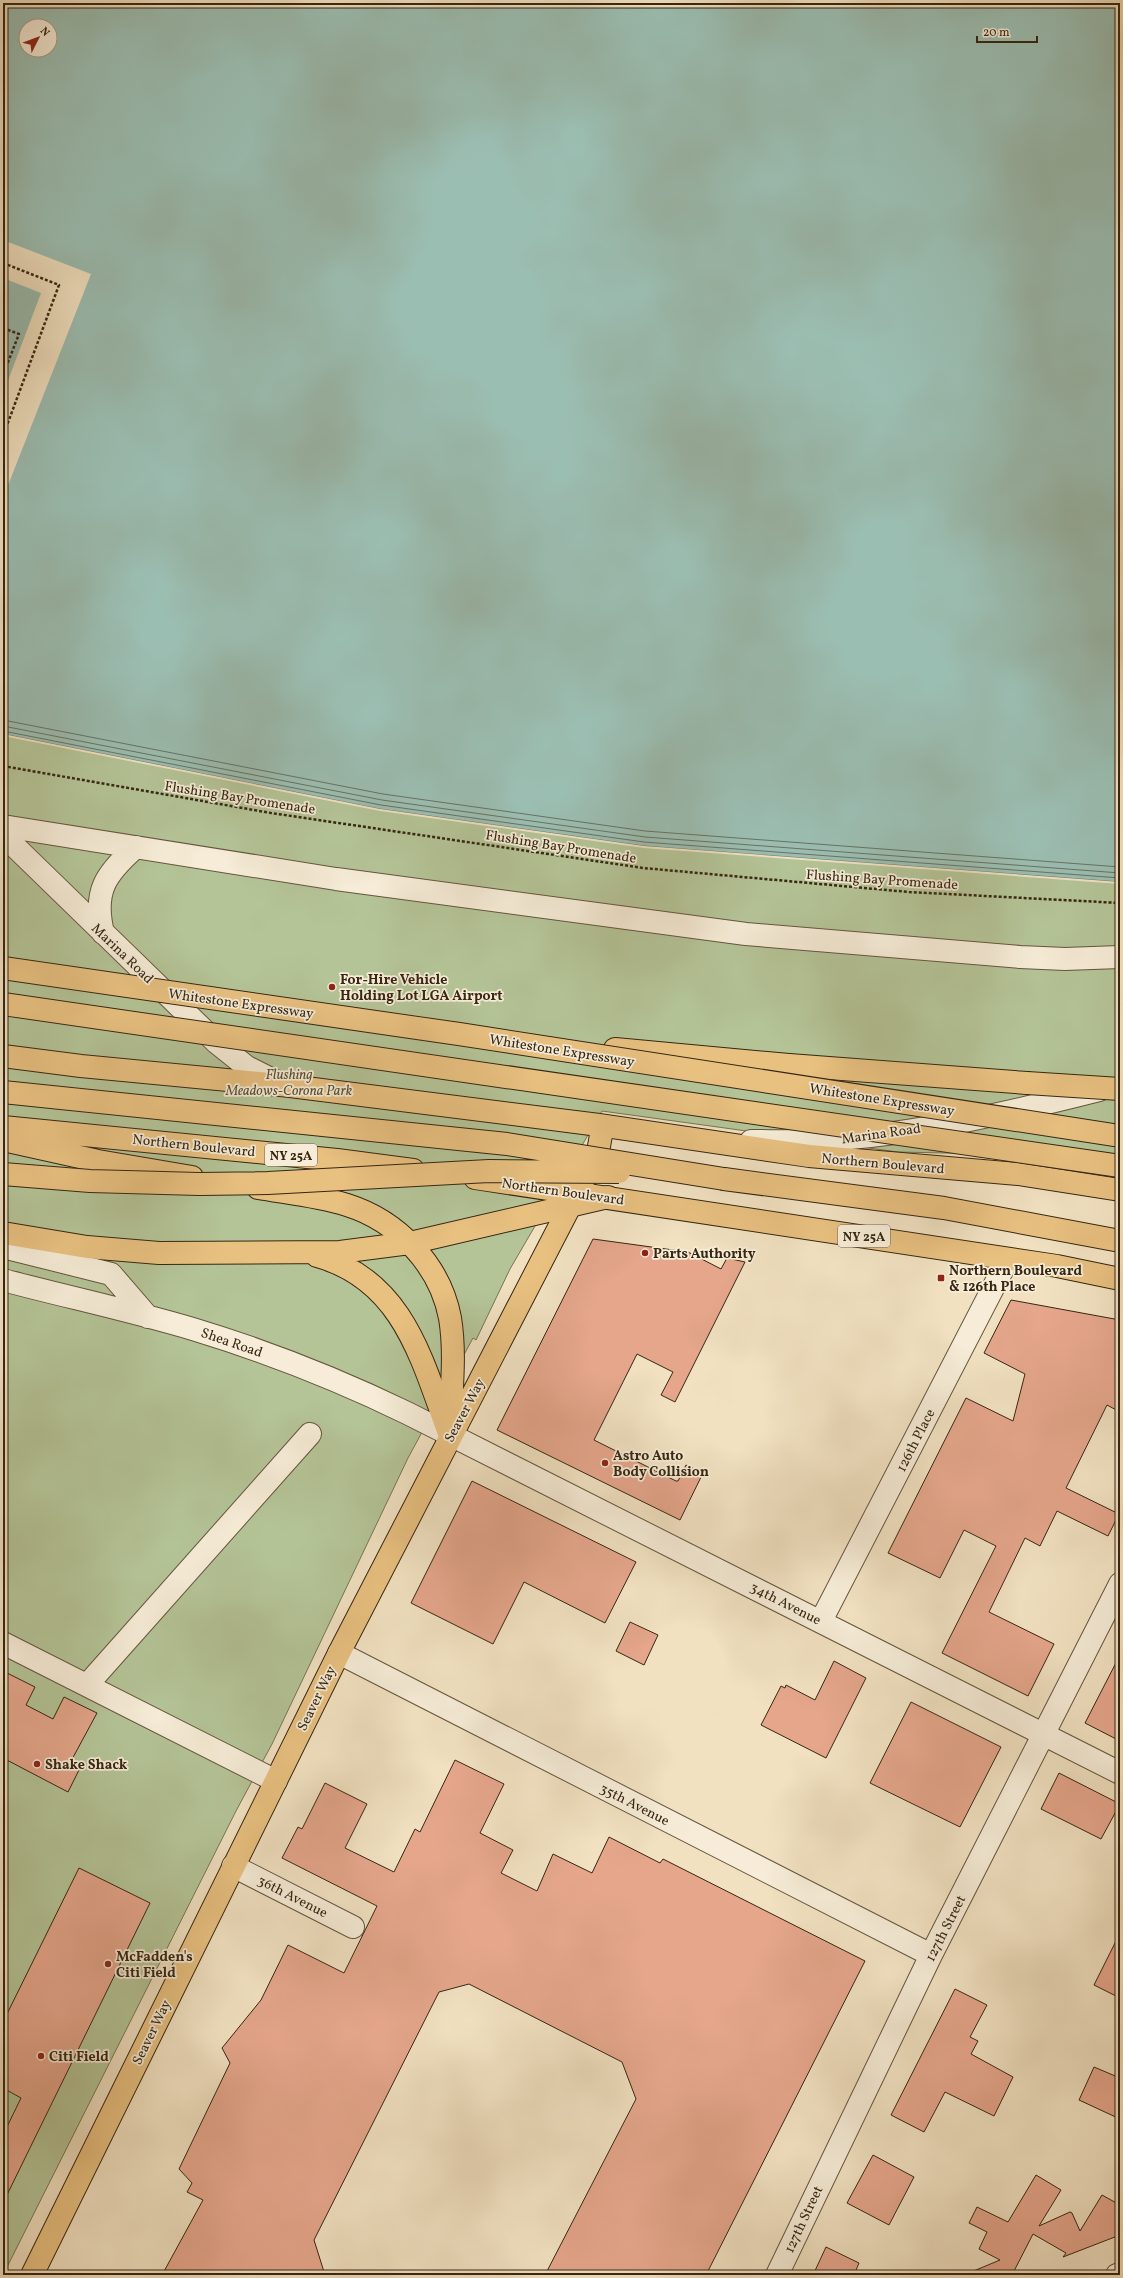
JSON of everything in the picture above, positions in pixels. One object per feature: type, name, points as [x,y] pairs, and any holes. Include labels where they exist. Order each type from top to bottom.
[{"type":"main road","name":"Whitestone Expressway","points":[[3,968],[459,1034],[1120,1136]]},
{"type":"main road","points":[[3,1004],[1120,1166]]},
{"type":"main road","points":[[459,1034],[789,1065],[1120,1089]]},
{"type":"main road","name":"Northern Boulevard","points":[[3,1056],[81,1066],[290,1086],[599,1125],[845,1160],[1018,1174],[1120,1190]]},
{"type":"main road","points":[[3,1092],[507,1144],[724,1179],[944,1208],[1120,1241]]},
{"type":"main road","name":"Seaver Way","points":[[32,2275],[339,1653],[574,1199],[600,1146],[602,1135],[599,1125]]},
{"type":"main road","name":"Northern Boulevard","points":[[3,1127],[337,1160],[574,1199],[608,1197],[1008,1259],[1120,1278]]},
{"type":"main road","points":[[3,1140],[131,1167],[336,1202],[369,1214],[410,1243],[432,1271],[443,1295],[450,1319],[452,1348],[450,1436]]},
{"type":"main road","points":[[3,1174],[90,1181],[192,1184],[268,1183],[489,1171],[618,1172],[724,1179]]},
{"type":"main road","points":[[3,1233],[87,1247],[197,1254],[304,1253],[361,1250],[410,1243],[574,1199]]},
{"type":"main road","points":[[304,1253],[322,1258],[359,1275],[390,1302],[414,1341],[450,1436]]},
{"type":"street","points":[[3,826],[343,880],[746,934],[1020,957],[1065,959],[1120,957]]},
{"type":"street","name":"Marina Road","points":[[3,835],[200,1028],[233,1056],[259,1074],[290,1086]]},
{"type":"street","points":[[104,933],[99,911],[103,886],[113,869],[136,847]]},
{"type":"street","name":"Marina Road","points":[[709,1141],[811,1141],[862,1136],[931,1126],[1006,1111],[1120,1085]]},
{"type":"street","points":[[3,1247],[111,1274],[148,1317]]},
{"type":"street","name":"126th Place","points":[[821,1621],[1008,1259]]},
{"type":"street","name":"Shea Road","points":[[3,1280],[148,1317],[233,1342],[310,1371],[391,1405],[450,1436]]},
{"type":"street","points":[[87,1685],[310,1434]]},
{"type":"street","name":"34th Avenue","points":[[450,1436],[821,1621],[1120,1773]]},
{"type":"street","name":"127th Street","points":[[776,2275],[931,1954],[1120,1584]]},
{"type":"street","points":[[3,1643],[276,1781]]},
{"type":"street","name":"35th Avenue","points":[[339,1653],[931,1954]]},
{"type":"street","name":"36th Avenue","points":[[233,1866],[353,1926]]},
{"type":"path","points":[[3,263],[59,284],[3,436]]},
{"type":"path","points":[[3,328],[19,334],[3,375]]},
{"type":"path","name":"Flushing Bay Promenade","points":[[3,766],[271,813],[643,868],[908,892],[1120,903]]},
{"type":"green space","name":"Flushing Meadows-Corona Park","points":[[3,734],[644,846],[1120,882],[1120,1177],[994,1154],[898,1152],[602,1111],[510,1269],[476,1340],[473,1338],[408,1458],[272,1744],[236,1811],[3,2275]]},
{"type":"water","points":[[3,3],[1120,3],[1120,882],[644,846],[380,809],[3,734]]},
{"type":"pier","points":[[3,240],[91,274],[3,498],[3,394],[41,293],[3,278]]},
{"type":"pier","points":[[3,734],[380,809],[644,846],[1120,882],[1120,884],[644,848],[380,811],[3,736]]},
{"type":"building","points":[[593,1239],[688,1252],[721,1269],[727,1258],[745,1262],[675,1402],[661,1395],[673,1372],[637,1354],[594,1440],[676,1481],[678,1481],[686,1465],[703,1473],[680,1520],[497,1430]]},
{"type":"building","points":[[1011,1300],[1120,1320],[1120,1412],[1107,1405],[1066,1488],[1119,1514],[1108,1536],[1057,1511],[1040,1546],[1025,1538],[989,1612],[1054,1644],[1028,1696],[942,1653],[996,1546],[964,1530],[940,1578],[888,1553],[966,1398],[1013,1421],[1025,1374],[984,1353]]},
{"type":"building","points":[[472,1481],[636,1562],[605,1623],[524,1582],[493,1644],[411,1603]]},
{"type":"building","points":[[630,1622],[658,1635],[644,1665],[616,1651]]},
{"type":"building","points":[[1120,1655],[1120,1741],[1085,1723]]},
{"type":"building","points":[[834,1661],[866,1678],[826,1758],[761,1725],[781,1686],[785,1688],[786,1685],[815,1700]]},
{"type":"building","points":[[3,1671],[35,1687],[26,1705],[53,1719],[64,1697],[97,1713],[70,1763],[80,1768],[68,1792],[3,1758]]},
{"type":"building","points":[[911,1702],[1001,1747],[960,1827],[870,1783]]},
{"type":"building","points":[[455,1760],[504,1784],[480,1833],[513,1850],[501,1873],[537,1891],[553,1854],[592,1873],[609,1837],[660,1863],[663,1859],[865,1961],[706,2275],[545,2275],[636,2099],[622,2062],[469,1984],[439,1992],[314,2240],[325,2275],[162,2275],[203,2200],[187,2192],[192,2183],[179,2169],[230,2063],[222,2048],[261,2000],[288,1945],[344,1973],[377,1906],[282,1858],[298,1827],[302,1829],[325,1783],[367,1804],[345,1848],[394,1872],[415,1829],[420,1832]]},
{"type":"building","points":[[1059,1773],[1120,1804],[1101,1839],[1041,1809]]},
{"type":"building","points":[[79,1868],[150,1903],[3,2203],[3,2135],[21,2098],[3,2088],[3,2022]]},
{"type":"building","points":[[1120,1933],[1120,1998],[1094,1985]]},
{"type":"building","points":[[955,1989],[987,2005],[970,2037],[978,2041],[971,2054],[1013,2077],[994,2116],[945,2092],[924,2132],[891,2115]]},
{"type":"building","points":[[1094,2067],[1120,2078],[1120,2119],[1079,2100]]},
{"type":"building","points":[[873,2155],[914,2177],[889,2225],[847,2203]]},
{"type":"building","points":[[1036,2175],[1061,2190],[1039,2226],[1070,2212],[1072,2213],[1080,2231],[1102,2195],[1120,2205],[1120,2235],[1063,2257],[1066,2253],[1033,2234],[1012,2275],[964,2275],[1000,2260],[979,2249],[987,2232],[969,2223],[977,2207],[1008,2222]]},
{"type":"building","points":[[826,2247],[859,2263],[854,2275],[813,2275]]},
{"type":"place","name":"For-Hire Vehicle Holding Lot LGA Airport","points":[[332,987]]},
{"type":"place","name":"Parts Authority","points":[[645,1253]]},
{"type":"place","name":"Northern Boulevard & 126th Place","points":[[941,1278]]},
{"type":"place","name":"Astro Auto Body Collision","points":[[605,1463]]},
{"type":"place","name":"Shake Shack","points":[[37,1764]]},
{"type":"place","name":"McFadden's Citi Field","points":[[108,1964]]},
{"type":"place","name":"Citi Field","points":[[41,2056]]}]
